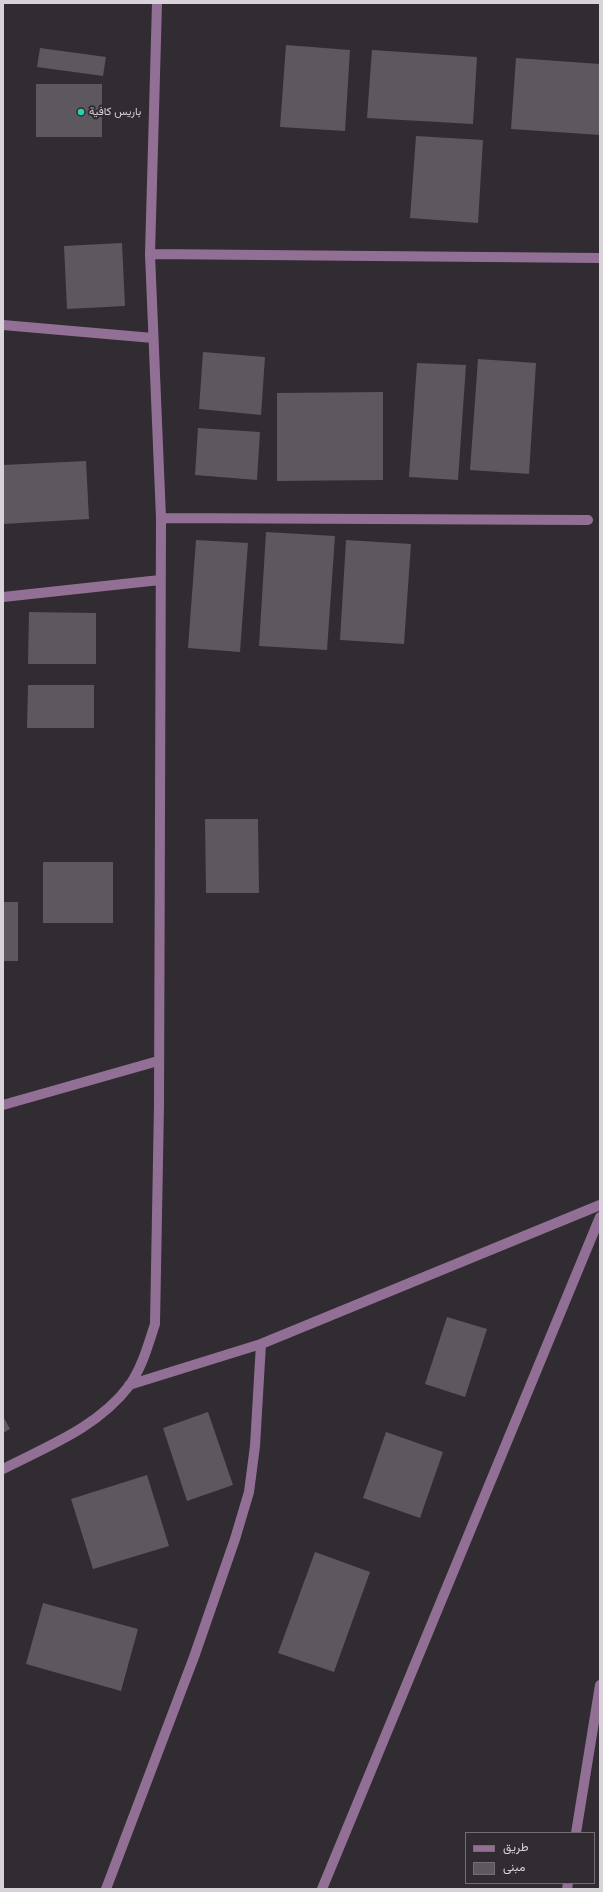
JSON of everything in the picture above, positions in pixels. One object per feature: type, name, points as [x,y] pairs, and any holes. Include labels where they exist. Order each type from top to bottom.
[{"type":"street","points":[[3,1469],[72,1434],[103,1415],[129,1385],[143,1359],[155,1324],[161,518],[150,254],[157,3]]},
{"type":"street","points":[[150,254],[600,258]]},
{"type":"street","points":[[3,325],[153,338]]},
{"type":"street","points":[[161,518],[588,520]]},
{"type":"street","points":[[3,597],[160,580]]},
{"type":"street","points":[[3,1105],[158,1060]]},
{"type":"street","points":[[129,1385],[262,1344],[600,1205]]},
{"type":"street","points":[[322,1889],[600,1217]]},
{"type":"street","points":[[106,1889],[194,1657],[236,1539],[250,1492],[255,1446],[262,1344]]},
{"type":"street","points":[[576,1832],[600,1685]]},
{"type":"building","points":[[286,45],[350,50],[345,131],[280,127]]},
{"type":"building","points":[[40,48],[106,57],[103,76],[37,67]]},
{"type":"building","points":[[372,50],[477,57],[473,124],[367,118]]},
{"type":"building","points":[[516,58],[600,64],[600,135],[511,129]]},
{"type":"building","points":[[36,84],[102,84],[102,137],[36,137]]},
{"type":"building","points":[[416,136],[483,140],[478,223],[410,218]]},
{"type":"building","points":[[122,243],[125,306],[67,309],[64,246]]},
{"type":"building","points":[[203,352],[265,357],[261,415],[199,409]]},
{"type":"building","points":[[478,359],[536,363],[529,474],[470,470]]},
{"type":"building","points":[[417,363],[466,365],[458,480],[409,477]]},
{"type":"building","points":[[383,392],[383,480],[277,481],[277,393]]},
{"type":"building","points":[[198,428],[260,432],[257,480],[195,475]]},
{"type":"building","points":[[86,461],[89,519],[3,524],[3,465]]},
{"type":"building","points":[[266,532],[335,536],[327,650],[259,646]]},
{"type":"building","points":[[196,540],[248,543],[240,652],[188,648]]},
{"type":"building","points":[[346,540],[411,544],[404,644],[340,640]]},
{"type":"building","points":[[29,612],[96,613],[96,664],[28,664]]},
{"type":"building","points":[[28,685],[94,685],[94,728],[27,728]]},
{"type":"building","points":[[205,819],[258,819],[259,893],[206,893]]},
{"type":"building","points":[[43,862],[113,862],[113,923],[43,923]]},
{"type":"building","points":[[3,902],[18,902],[18,961],[3,961]]},
{"type":"building","points":[[447,1317],[487,1329],[465,1397],[425,1384]]},
{"type":"building","points":[[208,1412],[233,1485],[187,1501],[163,1428]]},
{"type":"building","points":[[3,1416],[10,1429],[3,1433]]},
{"type":"building","points":[[386,1432],[443,1452],[420,1518],[363,1498]]},
{"type":"building","points":[[147,1475],[169,1546],[93,1569],[71,1499]]},
{"type":"building","points":[[315,1552],[370,1572],[334,1672],[278,1653]]},
{"type":"building","points":[[43,1603],[138,1629],[121,1691],[26,1664]]},
{"type":"place","name":"باريس كافية","points":[[81,112]]}]
